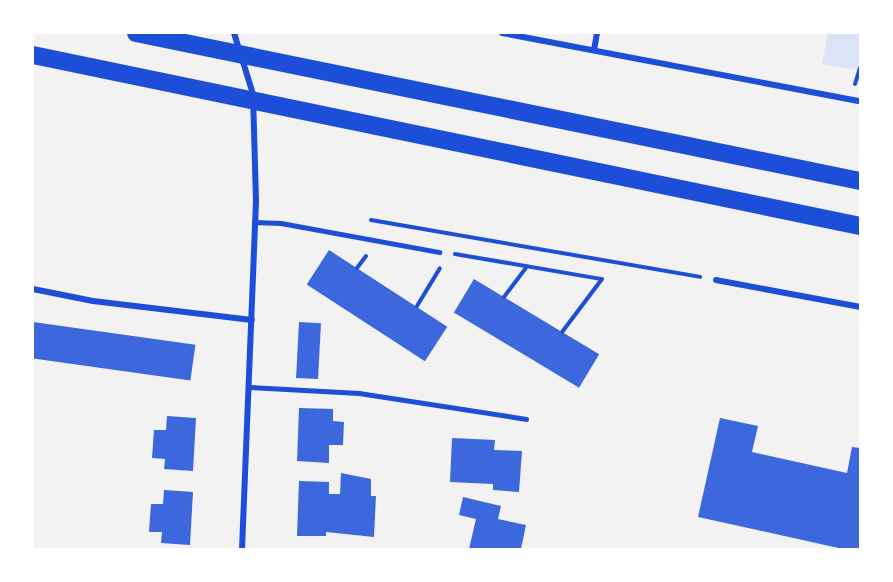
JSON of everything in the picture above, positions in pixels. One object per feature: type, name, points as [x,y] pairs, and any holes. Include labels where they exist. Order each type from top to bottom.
[{"type":"highway","points":[[136,33],[860,181]]},
{"type":"highway","points":[[33,55],[279,109],[860,226]]},
{"type":"street","points":[[234,33],[253,94],[252,320],[242,549]]},
{"type":"street","points":[[502,33],[860,101]]},
{"type":"street","points":[[594,50],[597,33]]},
{"type":"street","points":[[716,280],[860,307]]},
{"type":"street","points":[[33,289],[93,301],[252,320]]},
{"type":"lane","points":[[254,222],[281,223],[439,252]]},
{"type":"lane","points":[[249,387],[358,393],[526,419]]},
{"type":"path","points":[[369,220],[716,280]]},
{"type":"path","points":[[439,252],[602,279],[562,332]]},
{"type":"path","points":[[417,306],[449,254]]},
{"type":"path","points":[[504,297],[527,267]]},
{"type":"shaded area","points":[[828,33],[860,33],[860,71],[822,64]]},
{"type":"building","points":[[329,250],[447,327],[425,361],[307,284]]},
{"type":"building","points":[[474,279],[599,354],[579,388],[454,312]]},
{"type":"building","points":[[33,322],[195,345],[190,380],[33,358]]},
{"type":"building","points":[[299,322],[321,323],[318,379],[296,378]]},
{"type":"building","points":[[299,408],[333,409],[333,421],[344,422],[343,445],[329,445],[329,463],[297,461]]},
{"type":"building","points":[[167,416],[196,418],[193,471],[164,469],[165,459],[152,458],[154,430],[166,430]]},
{"type":"building","points":[[720,418],[758,426],[752,452],[847,473],[852,447],[860,448],[860,549],[843,549],[698,517]]},
{"type":"building","points":[[452,438],[495,440],[494,450],[522,451],[519,492],[493,490],[493,484],[450,482]]},
{"type":"building","points":[[341,473],[371,479],[371,496],[376,496],[374,537],[326,532],[326,536],[297,536],[299,481],[329,482],[329,494],[340,494]]},
{"type":"building","points":[[164,490],[193,492],[190,545],[161,543],[162,532],[149,532],[151,504],[163,504]]},
{"type":"building","points":[[463,497],[501,506],[498,519],[526,525],[521,549],[469,549],[476,519],[459,515]]}]
